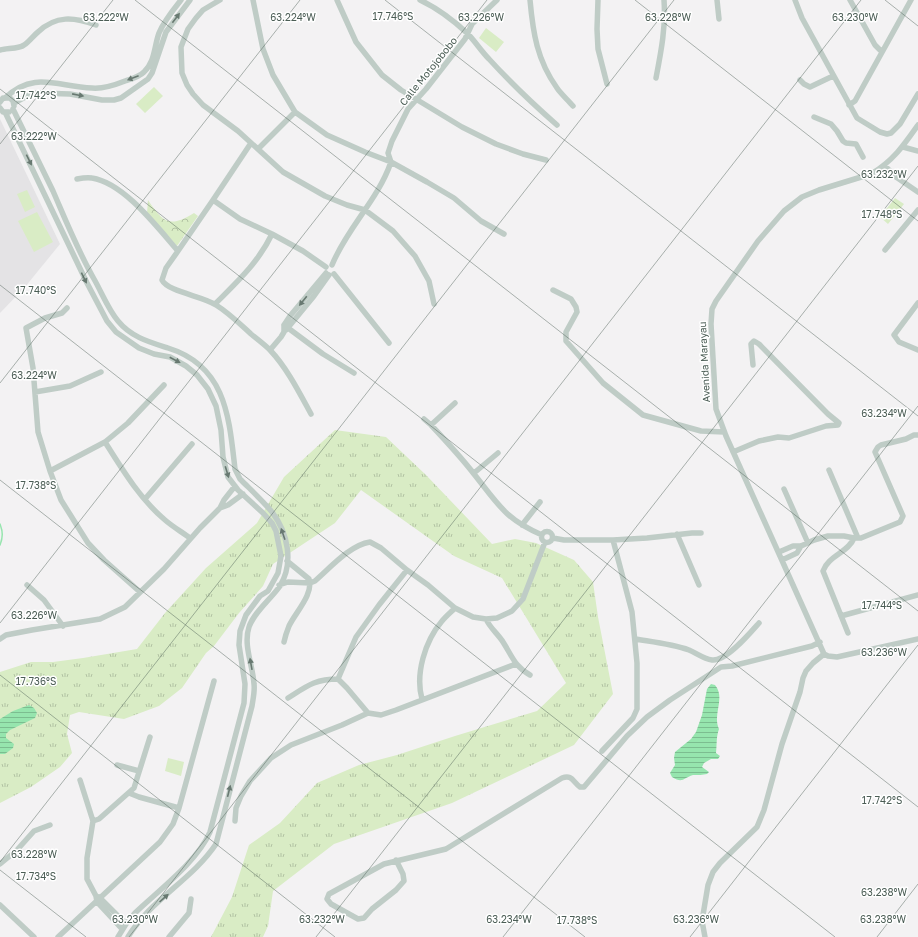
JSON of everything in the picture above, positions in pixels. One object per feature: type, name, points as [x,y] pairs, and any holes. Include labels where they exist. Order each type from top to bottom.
[{"type":"street","points":[[0,102],[18,87],[32,82],[49,81],[93,88],[120,83],[142,74],[151,65],[162,26],[181,0]]},
{"type":"street","points":[[6,112],[10,112],[14,106],[29,95],[37,93],[70,94],[102,100],[122,98],[148,79],[152,73],[166,32],[190,0]]},
{"type":"street","points":[[220,0],[203,10],[196,18],[188,30],[181,47],[182,73],[193,94],[203,105],[238,131],[283,172],[325,196],[347,205],[366,210],[393,231],[415,256],[429,281],[434,304]]},
{"type":"street","points":[[253,0],[263,49],[273,75],[294,112],[327,135],[391,162],[427,182],[454,198],[481,221],[504,234]]},
{"type":"street","points":[[420,0],[435,8],[468,34],[489,59],[531,102],[557,125]]},
{"type":"street","name":"Calle Motojobobo","points":[[329,272],[329,265],[332,266],[337,254],[353,227],[375,196],[391,162],[388,153],[392,140],[408,109],[426,89],[465,39],[472,24],[497,0]]},
{"type":"street","points":[[530,0],[534,39],[544,65],[557,89],[573,106]]},
{"type":"street","points":[[598,0],[598,49],[607,84]]},
{"type":"street","points":[[656,78],[663,40],[665,13],[664,0]]},
{"type":"street","points":[[718,0],[719,19]]},
{"type":"street","points":[[795,0],[802,18],[857,118],[874,129],[887,134],[900,124],[918,94]]},
{"type":"street","points":[[850,0],[875,44],[882,51]]},
{"type":"street","points":[[849,105],[855,101],[911,0]]},
{"type":"street","points":[[339,1],[356,42],[382,75],[401,90],[417,98],[462,127],[496,144],[523,154],[546,160]]},
{"type":"street","points":[[0,50],[24,46],[38,32],[54,20],[80,20],[96,25]]},
{"type":"street","points":[[0,46],[7,48]]},
{"type":"street","points":[[800,80],[810,88],[833,76]]},
{"type":"street","points":[[5,98],[12,99],[79,252],[118,322],[138,338],[186,355],[199,364],[216,383],[221,393],[230,428],[234,468],[240,479],[272,512],[279,523],[285,536],[289,562],[280,585],[249,626],[247,638],[254,685],[252,706],[216,844],[192,873],[150,910],[137,924],[128,937]]},
{"type":"street","points":[[0,108],[6,112],[87,283],[107,320],[116,332],[127,341],[146,351],[170,357],[186,366],[197,375],[208,389],[214,400],[228,477],[272,523],[278,536],[281,556],[278,573],[272,584],[268,591],[260,596],[246,615],[240,631],[239,646],[245,673],[245,695],[210,832],[205,843],[126,924],[118,937]]},
{"type":"street","points":[[258,149],[294,112]]},
{"type":"street","points":[[814,117],[831,124],[846,143],[856,144],[863,157]]},
{"type":"street","name":"Avenida Marayau","points":[[824,654],[820,642],[724,432],[716,409],[711,316],[716,300],[758,241],[784,210],[802,197],[819,190],[871,174],[884,165],[903,147],[918,125]]},
{"type":"street","points":[[251,143],[178,251],[163,275],[162,280],[164,284],[172,289],[188,293],[215,304],[233,317],[270,350],[296,388],[311,414]]},
{"type":"street","points":[[903,147],[918,151]]},
{"type":"street","points":[[884,165],[896,177],[918,192]]},
{"type":"street","points":[[77,179],[91,177],[99,179],[119,190],[130,198],[178,251]]},
{"type":"street","points":[[213,200],[240,219],[303,251],[329,272],[389,343]]},
{"type":"street","points":[[885,250],[918,210]]},
{"type":"street","points":[[215,304],[244,275],[259,257],[272,234]]},
{"type":"street","points":[[270,350],[281,337],[290,316],[329,272]]},
{"type":"street","points":[[553,290],[571,299],[576,307],[577,312],[566,332],[566,341],[573,351],[603,382],[644,415],[701,431],[724,432]]},
{"type":"street","points":[[100,306],[107,303]]},
{"type":"street","points":[[918,303],[894,335],[899,342],[918,350]]},
{"type":"street","points":[[67,308],[62,313],[45,318],[26,328],[35,392],[38,432],[61,500],[88,543],[104,560],[140,592]]},
{"type":"street","points":[[285,328],[354,373]]},
{"type":"street","points":[[733,452],[759,441],[778,436],[789,438],[826,426],[838,425],[839,423],[828,414],[759,344],[754,342],[751,344],[753,365]]},
{"type":"street","points":[[35,392],[70,386],[101,372]]},
{"type":"street","points":[[50,471],[106,442],[128,423],[164,386]]},
{"type":"street","points":[[431,425],[455,403]]},
{"type":"street","points":[[826,426],[829,422],[828,414]]},
{"type":"street","points":[[424,419],[474,473],[502,510],[515,521],[542,535],[542,539],[546,542]]},
{"type":"street","points":[[220,430],[230,428]]},
{"type":"street","points":[[848,633],[823,571],[826,565],[856,538],[900,522],[903,516],[876,456],[876,449],[881,445],[918,435]]},
{"type":"street","points":[[222,440],[232,441]]},
{"type":"street","points":[[106,442],[127,476],[145,499],[164,520],[190,538]]},
{"type":"street","points":[[145,499],[192,444]]},
{"type":"street","points":[[474,473],[498,452]]},
{"type":"street","points":[[829,470],[856,538]]},
{"type":"street","points":[[0,638],[6,635],[32,630],[100,619],[125,607],[164,569],[190,538],[220,508],[224,500],[235,486]]},
{"type":"street","points":[[784,489],[808,543]]},
{"type":"street","points":[[220,508],[228,505],[243,494]]},
{"type":"street","points":[[522,525],[540,502]]},
{"type":"street","points":[[542,535],[545,531],[549,531],[553,538]]},
{"type":"street","points":[[553,538],[564,540],[613,540],[702,533]]},
{"type":"street","points":[[677,534],[699,585]]},
{"type":"street","points":[[779,552],[793,546],[801,546],[828,536],[856,538]]},
{"type":"street","points":[[546,542],[550,542],[553,538]]},
{"type":"street","points":[[602,751],[633,718],[637,708],[637,662],[632,612],[613,540]]},
{"type":"street","points":[[272,584],[280,585],[288,582],[310,583],[315,581],[351,551],[365,543],[370,542],[381,548],[455,608],[473,617],[486,619],[497,618],[512,611],[523,600],[546,542]]},
{"type":"street","points":[[782,560],[797,553],[801,546]]},
{"type":"street","points":[[281,556],[309,579],[310,583],[307,596],[289,625],[284,642]]},
{"type":"street","points":[[338,679],[356,637],[407,570]]},
{"type":"street","points":[[27,585],[44,600],[63,626]]},
{"type":"street","points":[[841,616],[918,595]]},
{"type":"street","points":[[422,699],[420,692],[420,678],[425,651],[441,621],[455,608]]},
{"type":"street","points":[[486,619],[488,624],[503,642],[516,664],[530,675]]},
{"type":"street","points":[[635,639],[663,643],[689,650],[712,660],[719,659],[730,652],[759,623]]},
{"type":"street","points":[[705,937],[702,921],[708,885],[713,872],[720,863],[757,827],[782,744],[800,692],[803,678],[809,667],[824,654],[837,657],[918,639]]},
{"type":"street","points":[[396,860],[403,874],[404,881],[364,918],[358,919],[331,904],[328,899],[329,894],[384,864],[396,860],[446,849],[566,776],[574,779],[580,787],[584,787],[627,736],[648,717],[670,700],[721,668],[812,646],[820,642]]},
{"type":"street","points":[[235,821],[236,808],[250,781],[271,758],[291,745],[368,713],[381,715],[516,664]]},
{"type":"street","points":[[288,698],[318,680],[338,679],[368,713]]},
{"type":"street","points":[[58,937],[168,833],[179,808],[214,681]]},
{"type":"street","points":[[93,821],[99,819],[134,788],[150,737]]},
{"type":"street","points":[[229,757],[238,759]]},
{"type":"street","points":[[117,766],[139,771]]},
{"type":"street","points":[[80,780],[93,821],[86,871],[90,886],[122,929]]},
{"type":"street","points":[[129,793],[179,808]]},
{"type":"street","points":[[0,864],[17,850],[34,831],[50,825]]},
{"type":"street","points":[[98,898],[126,924]]},
{"type":"street","points":[[169,937],[190,913],[191,899]]},
{"type":"street","points":[[145,904],[150,910]]},
{"type":"street","points":[[0,905],[34,937]]},
{"type":"shaded area","points":[[0,119],[60,244],[25,287],[0,313]]},
{"type":"shaded area","points":[[711,684],[715,685],[719,695],[717,723],[719,729],[716,753],[720,756],[718,759],[711,759],[704,763],[702,767],[709,772],[707,774],[693,775],[683,780],[676,779],[672,777],[670,773],[675,765],[675,752],[691,739],[696,732],[702,715],[707,689]]},
{"type":"shaded area","points":[[29,705],[34,708],[37,713],[35,718],[10,730],[6,734],[6,738],[14,744],[13,748],[5,754],[0,754],[0,719],[13,711]]},
{"type":"green space","points":[[486,28],[504,42],[496,52],[479,38]]},
{"type":"green space","points":[[154,87],[163,96],[145,113],[136,104]]},
{"type":"green space","points":[[27,190],[35,207],[25,212],[17,194]]},
{"type":"green space","points":[[895,198],[904,204],[888,224],[880,217]]},
{"type":"green space","points":[[148,200],[158,214],[168,221],[179,221],[194,213],[198,216],[177,246],[147,213]]},
{"type":"green space","points":[[37,212],[53,242],[34,252],[18,221]]},
{"type":"green space","points":[[335,430],[386,437],[426,475],[492,544],[515,539],[536,543],[574,560],[593,582],[598,617],[613,694],[574,745],[452,803],[334,844],[273,891],[268,926],[263,937],[211,937],[232,897],[249,845],[280,823],[317,783],[359,765],[397,755],[537,711],[566,683],[502,578],[454,556],[361,490],[335,523],[273,564],[263,586],[239,613],[214,646],[206,653],[182,688],[159,706],[124,719],[79,712],[70,715],[67,734],[72,753],[60,767],[31,787],[0,803],[0,672],[31,662],[53,662],[137,649],[165,613],[206,568],[257,523],[284,477]]},
{"type":"green space","points":[[168,758],[184,762],[181,776],[165,771]]},
{"type":"waterway","points":[[0,524],[2,530],[0,545]]}]
